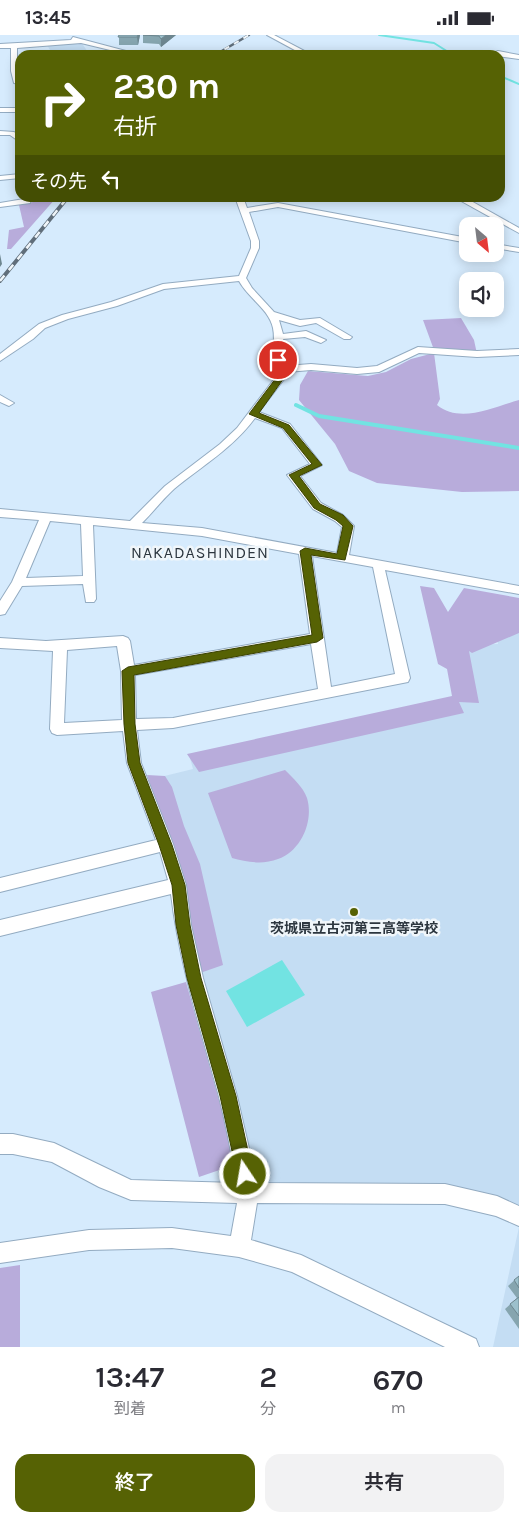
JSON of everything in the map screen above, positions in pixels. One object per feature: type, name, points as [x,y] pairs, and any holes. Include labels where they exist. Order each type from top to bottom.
[{"type":"street","points":[[56,35],[82,38],[119,50]]},
{"type":"street","points":[[270,35],[299,50]]},
{"type":"street","points":[[0,46],[82,38]]},
{"type":"street","points":[[14,46],[15,54]]},
{"type":"street","points":[[505,54],[519,57]]},
{"type":"street","points":[[0,110],[15,111]]},
{"type":"street","points":[[0,133],[12,133],[15,136]]},
{"type":"street","points":[[0,141],[15,140]]},
{"type":"street","points":[[0,178],[15,176]]},
{"type":"street","points":[[0,205],[20,202]]},
{"type":"street","points":[[133,525],[169,488],[224,446],[254,414],[280,378],[283,369],[278,360],[277,324],[246,289],[242,278],[255,248],[255,241],[243,211],[242,202]]},
{"type":"street","points":[[466,202],[519,231]]},
{"type":"street","points":[[243,211],[278,205],[459,239]]},
{"type":"street","points":[[504,248],[519,250]]},
{"type":"street","points":[[0,358],[42,326],[65,317],[114,304],[163,287],[242,278]]},
{"type":"street","points":[[270,314],[300,323],[317,320],[347,337]]},
{"type":"street","points":[[278,337],[306,334],[320,340]]},
{"type":"street","points":[[283,369],[311,367],[356,371],[379,369],[418,350],[477,354],[519,352]]},
{"type":"street","points":[[254,414],[286,427],[317,465],[293,475],[317,506],[339,517],[348,526],[342,558]]},
{"type":"street","points":[[0,513],[202,532],[519,590]]},
{"type":"street","points":[[0,611],[8,602],[18,582],[46,518]]},
{"type":"street","points":[[86,521],[90,599]]},
{"type":"street","points":[[305,551],[325,693]]},
{"type":"street","points":[[60,647],[57,729],[173,723],[403,678],[378,565]]},
{"type":"street","points":[[18,582],[89,580]]},
{"type":"street","points":[[128,671],[317,638]]},
{"type":"street","points":[[0,643],[28,647],[60,647],[123,641],[128,671],[129,724],[134,763],[178,885],[183,925],[194,978],[228,1096],[249,1193],[239,1247]]},
{"type":"street","points":[[0,885],[165,845]]},
{"type":"street","points":[[0,928],[178,885]]},
{"type":"street","points":[[0,1144],[13,1143],[54,1153],[106,1180],[131,1190],[445,1194],[497,1206],[519,1216]]},
{"type":"street","points":[[0,1253],[89,1240],[172,1238],[239,1247],[294,1262],[468,1347]]},
{"type":"shaded area","points":[[81,42],[87,50],[50,50],[47,45]]},
{"type":"shaded area","points":[[33,202],[52,202],[11,249],[7,249],[9,230],[24,227],[19,205]]},
{"type":"shaded area","points":[[461,318],[474,340],[477,354],[434,350],[423,320]]},
{"type":"shaded area","points":[[434,353],[440,399],[437,405],[446,411],[466,414],[488,410],[519,400],[519,491],[462,492],[377,483],[349,471],[335,444],[299,400],[300,385],[308,371],[368,376],[386,372],[411,359]]},
{"type":"shaded area","points":[[420,586],[434,588],[448,612],[464,588],[519,598],[519,633],[472,653],[469,651],[479,703],[459,702],[464,713],[199,772],[187,754],[452,696],[447,669],[438,664]]},
{"type":"shaded area","name":"茨城県立古河第三高等学校","points":[[519,632],[519,1206],[254,1184],[251,1157],[200,973],[182,871],[148,780],[193,769],[190,758],[468,699],[466,645],[498,644],[496,634]]},
{"type":"shaded area","points":[[285,770],[300,786],[307,798],[309,816],[304,834],[286,855],[272,861],[255,862],[232,858],[208,793]]},
{"type":"shaded area","points":[[147,775],[165,776],[172,787],[184,826],[200,864],[223,965],[200,973],[191,930],[187,894]]},
{"type":"shaded area","points":[[282,960],[305,995],[247,1027],[226,991]]},
{"type":"shaded area","points":[[186,982],[237,1164],[199,1177],[151,992]]},
{"type":"shaded area","points":[[519,1227],[519,1347],[493,1347]]},
{"type":"shaded area","points":[[20,1265],[20,1347],[0,1347],[0,1268]]},
{"type":"building","points":[[119,35],[138,35],[137,37],[118,37]]},
{"type":"building","points":[[143,35],[166,35],[161,39],[159,36]]},
{"type":"building","points":[[519,1276],[519,1288],[514,1280]]},
{"type":"building","points":[[519,1297],[519,1316],[510,1304]]},
{"type":"waterway","points":[[379,35],[434,43],[445,50]]},
{"type":"waterway","points":[[505,78],[519,84]]},
{"type":"waterway","points":[[296,405],[319,416],[519,448]]},
{"type":"railway","points":[[224,50],[249,35]]},
{"type":"railway","points":[[0,281],[64,202]]},
{"type":"place","name":"茨城県立古河第三高等学校","points":[[354,912]]},
{"type":"district","name":"NAKADASHINDEN","points":[[200,552]]},
{"type":"route","points":[[245,1174],[228,1096],[194,978],[183,925],[178,885],[134,763],[129,724],[128,671],[191,662],[317,638],[305,551],[342,558],[348,526],[339,517],[317,506],[293,475],[317,465],[286,427],[254,414],[280,378],[283,369],[278,360]]}]
